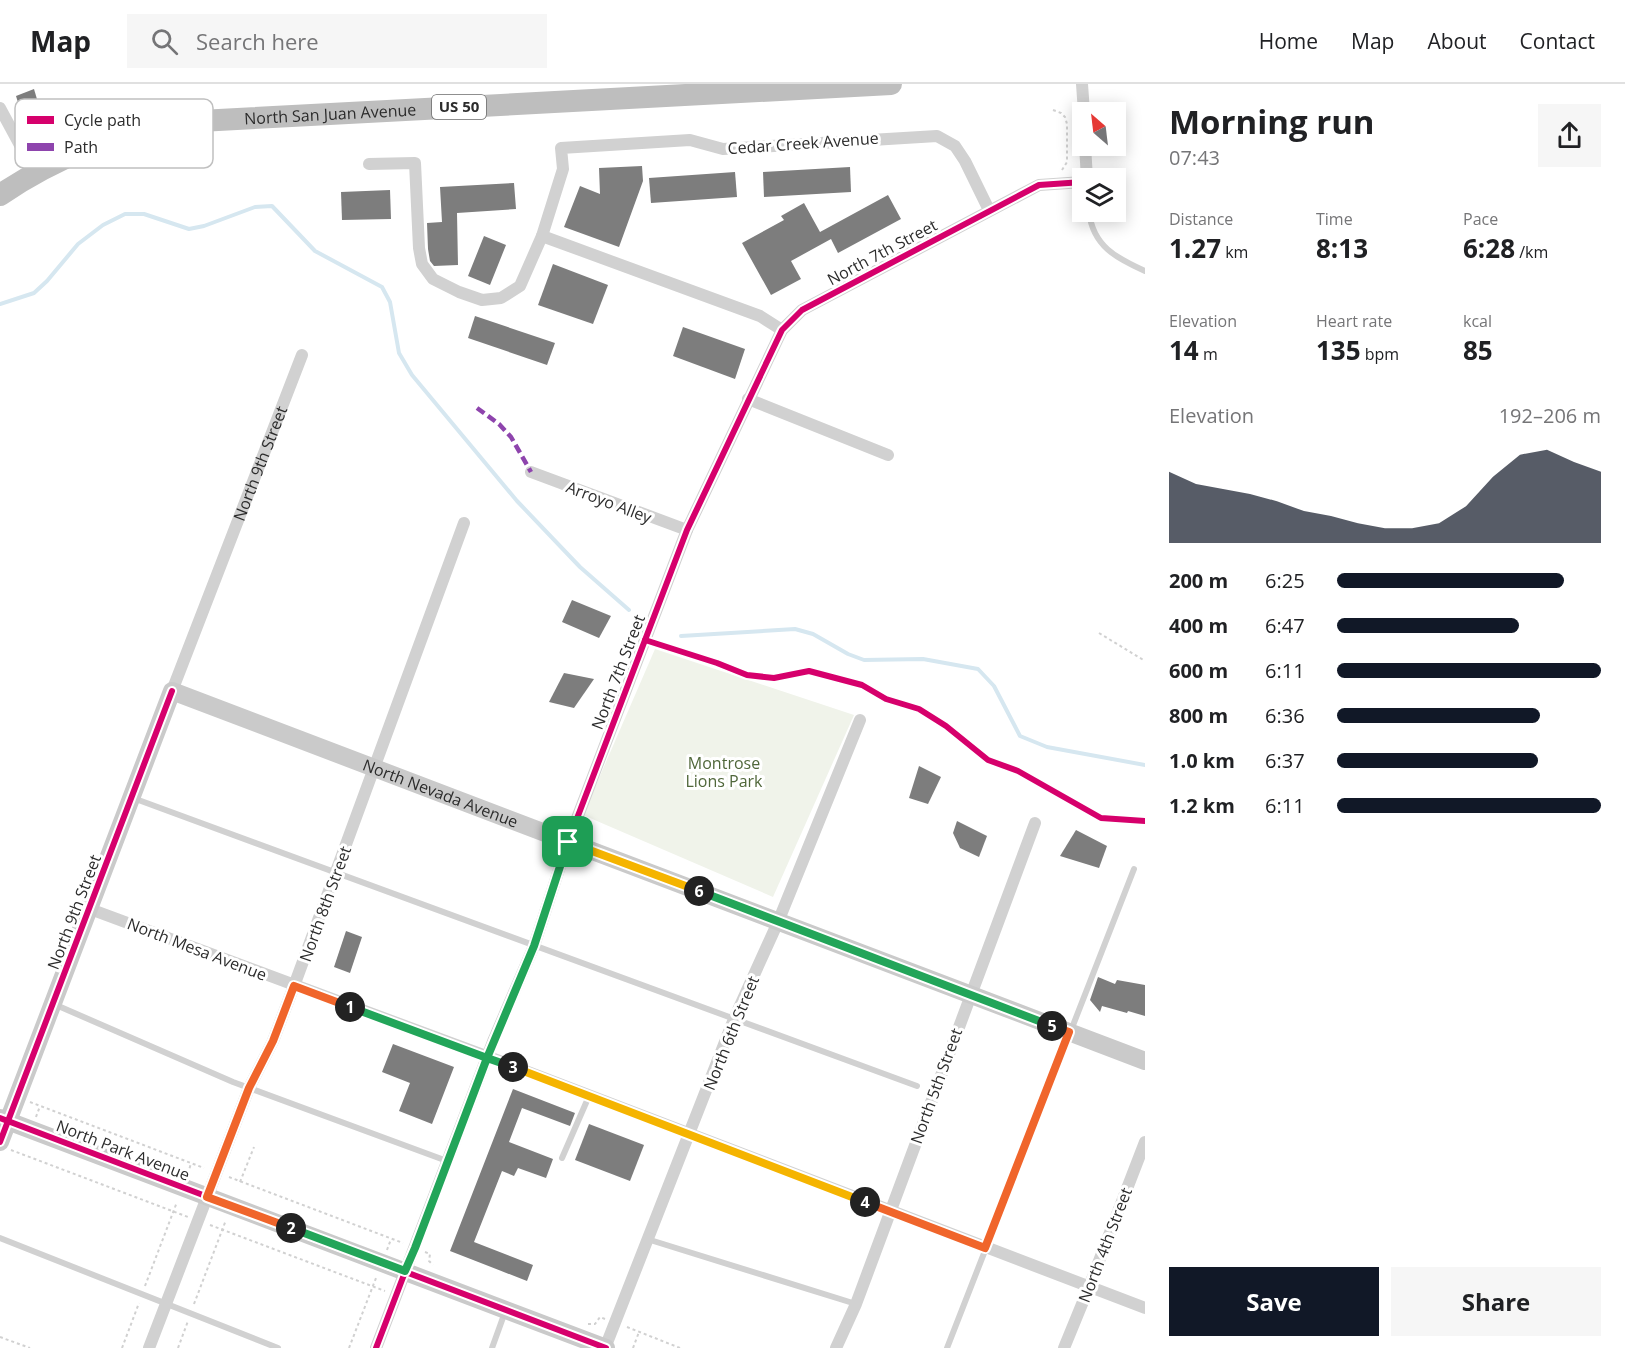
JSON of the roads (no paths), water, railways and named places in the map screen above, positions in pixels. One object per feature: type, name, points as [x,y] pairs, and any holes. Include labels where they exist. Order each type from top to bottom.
[{"type":"highway","name":"North San Juan Avenue","points":[[213,120],[891,84]]},
{"type":"highway","name":"North San Juan Avenue","points":[[0,195],[46,168]]},
{"type":"street","points":[[1082,84],[1083,102]]},
{"type":"street","points":[[0,108],[15,135]]},
{"type":"street","name":"Cedar Creek Avenue","points":[[369,164],[415,163],[419,248],[422,264],[433,279],[459,292],[483,300],[501,298],[520,286],[542,236],[563,169],[561,148],[690,140],[723,149],[937,136],[955,146],[989,210]]},
{"type":"street","points":[[33,168],[36,173]]},
{"type":"street","name":"North 7th Street","points":[[376,1348],[487,1058],[534,946],[568,842],[687,530],[782,330],[802,310],[989,210],[1039,185],[1072,183]]},
{"type":"street","points":[[542,236],[760,316],[782,330]]},
{"type":"street","name":"North 9th Street","points":[[3,1145],[4,1119],[18,1097],[52,1003],[302,355]]},
{"type":"street","points":[[748,399],[888,455]]},
{"type":"street","name":"Arroyo Alley","points":[[531,472],[687,530]]},
{"type":"street","name":"North 8th Street","points":[[149,1348],[249,1088],[273,1041],[294,986],[464,523]]},
{"type":"street","name":"North Nevada Avenue","points":[[172,691],[1145,1061]]},
{"type":"street","name":"North 6th Street","points":[[605,1348],[735,1019],[778,922],[860,720]]},
{"type":"street","name":"North 5th Street","points":[[836,1348],[856,1304],[1035,823]]},
{"type":"street","name":"North Mesa Avenue","points":[[90,909],[1145,1308]]},
{"type":"street","name":"North Park Avenue","points":[[4,1119],[605,1348]]},
{"type":"street","name":"North 4th Street","points":[[1064,1348],[1145,1142]]},
{"type":"lane","points":[[1090,222],[1104,248],[1145,271]]},
{"type":"lane","points":[[132,798],[917,1086]]},
{"type":"lane","points":[[947,1348],[1134,869]]},
{"type":"lane","points":[[52,1003],[249,1088],[423,1154],[448,1161]]},
{"type":"lane","points":[[562,1158],[589,1096]]},
{"type":"lane","points":[[0,1238],[278,1348]]},
{"type":"lane","points":[[647,1239],[856,1304]]},
{"type":"lane","points":[[492,1348],[505,1309]]},
{"type":"waterway","points":[[0,304],[34,293],[78,244],[103,225],[125,214],[144,214],[189,229],[204,226],[255,207],[272,206],[315,251],[382,287],[390,302],[399,353],[412,375],[517,501],[580,567],[629,610]]},
{"type":"waterway","points":[[681,636],[795,629],[813,634],[848,654],[864,660],[923,659],[978,669],[994,686],[1020,736],[1047,747],[1145,765]]},
{"type":"park label","name":"Montrose Lions Park","points":[[724,772]]}]
